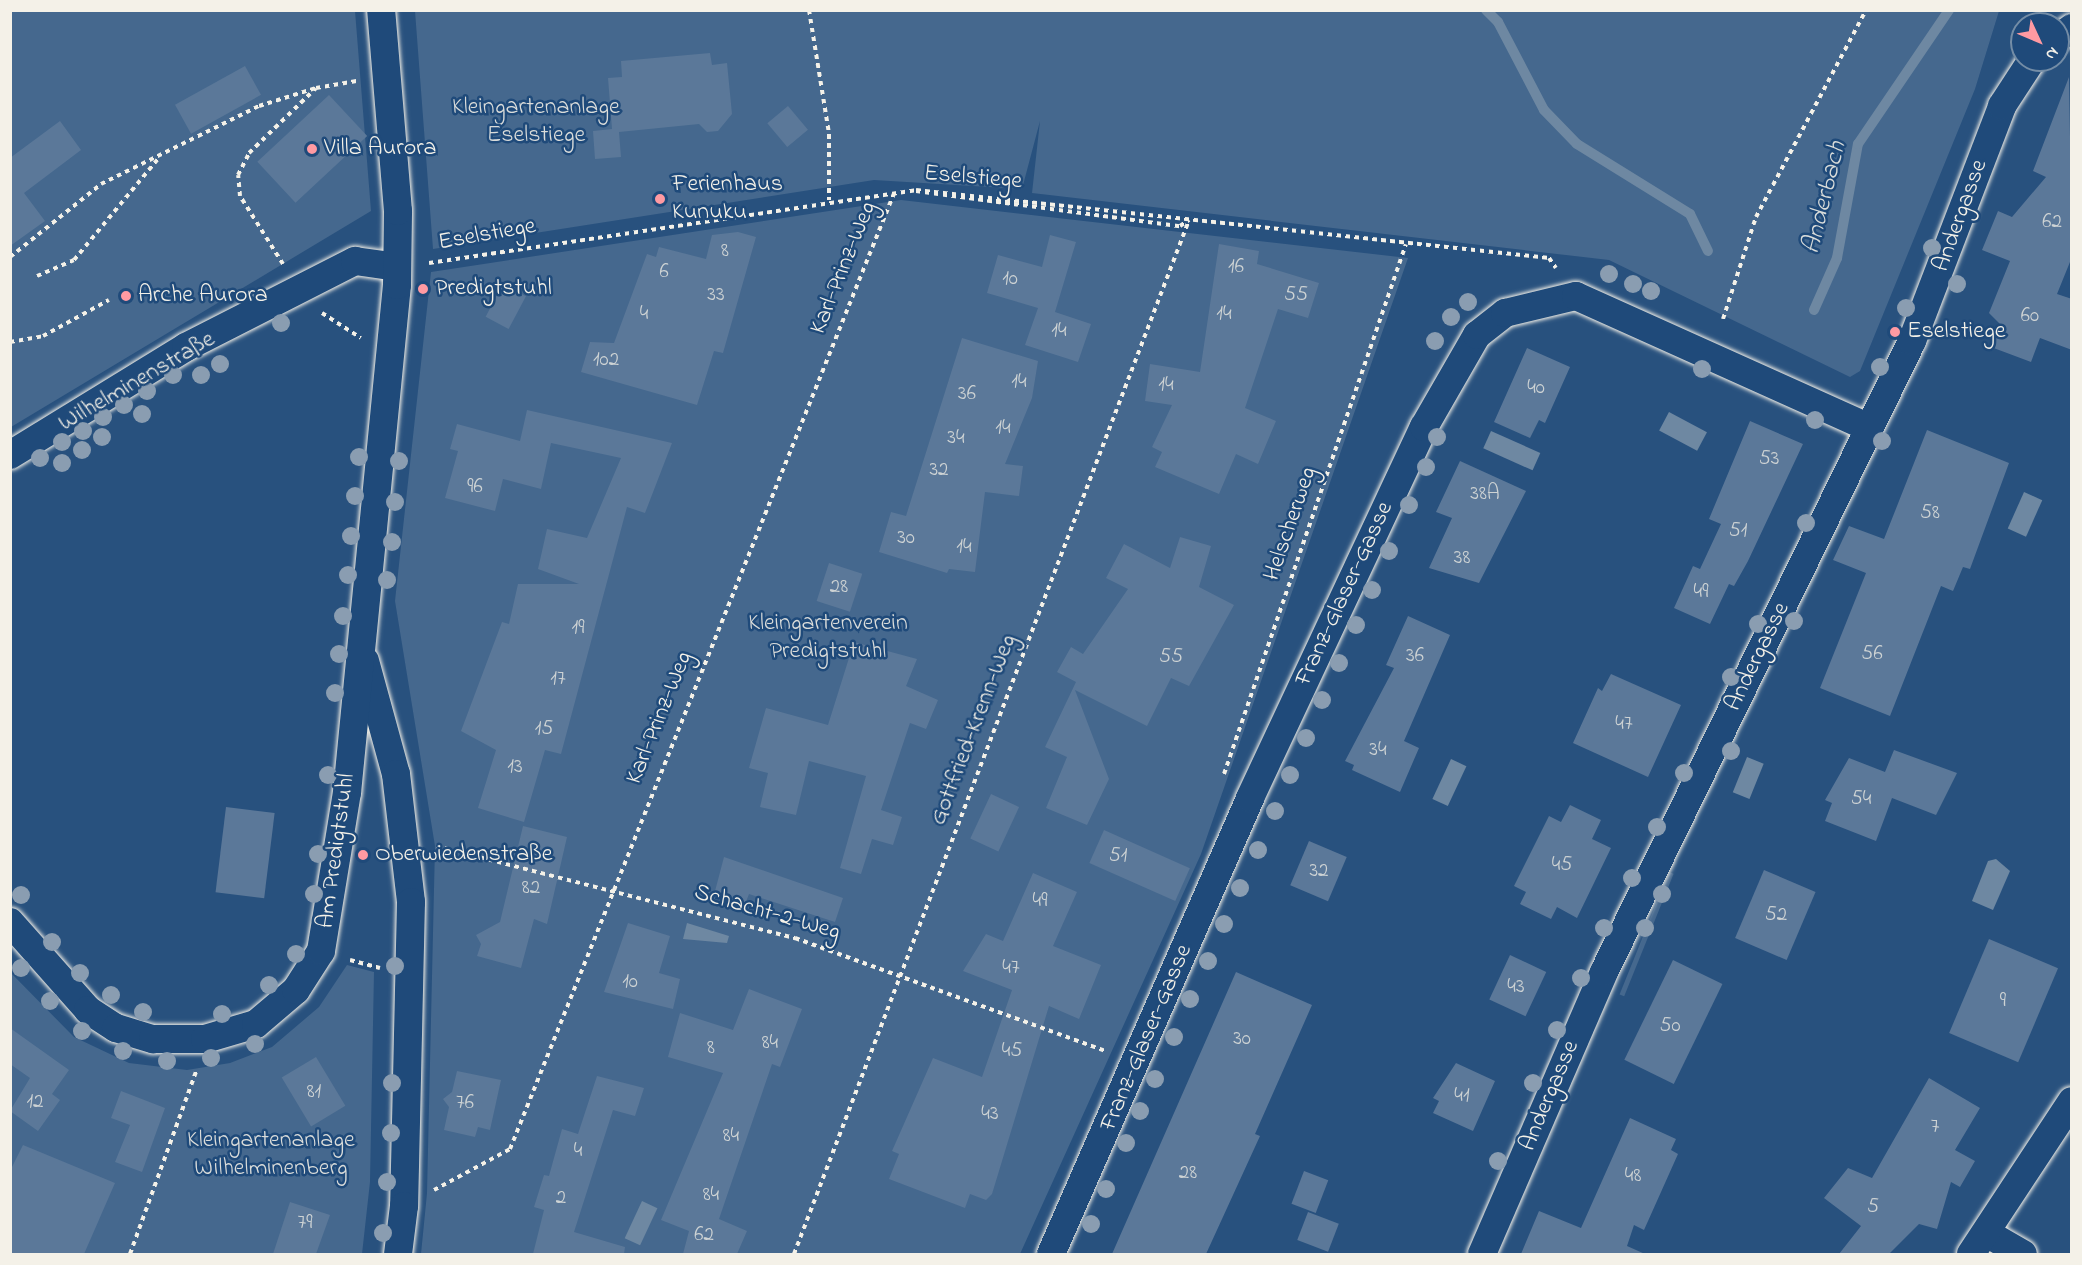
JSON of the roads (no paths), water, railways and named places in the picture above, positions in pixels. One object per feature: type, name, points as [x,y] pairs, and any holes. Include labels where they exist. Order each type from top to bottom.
[{"type":"street","points":[[381,10],[398,211],[397,276],[361,645],[392,752],[407,836],[411,977],[404,1206],[398,1254]]},
{"type":"street","name":"Andergasse","points":[[1482,1254],[1604,972],[1870,428],[1940,276],[2002,106],[2024,72]]},
{"type":"street","name":"Wilhelminenstraße","points":[[10,455],[186,347],[355,261],[397,276]]},
{"type":"street","name":"Franz-Glaser-Gasse","points":[[1052,1254],[1250,798],[1460,358],[1505,313],[1576,296],[1870,428]]},
{"type":"street","name":"Am Predigtstuhl","points":[[10,922],[58,982],[100,1020],[153,1039],[205,1039],[256,1024],[278,1009],[321,951],[341,849],[361,645]]},
{"type":"street","points":[[2023,1254],[1980,1244],[2072,1101]]},
{"type":"waterway","points":[[1486,10],[1498,22],[1544,110],[1577,144],[1690,214],[1708,251]]},
{"type":"waterway","name":"Anderbach","points":[[1814,310],[1837,258],[1858,144],[1949,10]]},
{"type":"place","name":"Villa Aurora","points":[[312,149]]},
{"type":"place","name":"Ferienhaus Kunuku","points":[[660,199]]},
{"type":"place","name":"Predigtstuhl","points":[[423,289]]},
{"type":"place","name":"Arche Aurora","points":[[126,296]]},
{"type":"place","name":"Eselstiege","points":[[1895,332]]},
{"type":"place","name":"Oberwiedenstraße","points":[[363,855]]},
{"type":"park label","name":"Kleingartenanlage Eselstiege","points":[[536,122]]},
{"type":"park label","name":"Kleingartenverein Predigtstuhl","points":[[828,638]]},
{"type":"park label","name":"Kleingartenanlage Wilhelminenberg","points":[[271,1155]]}]
